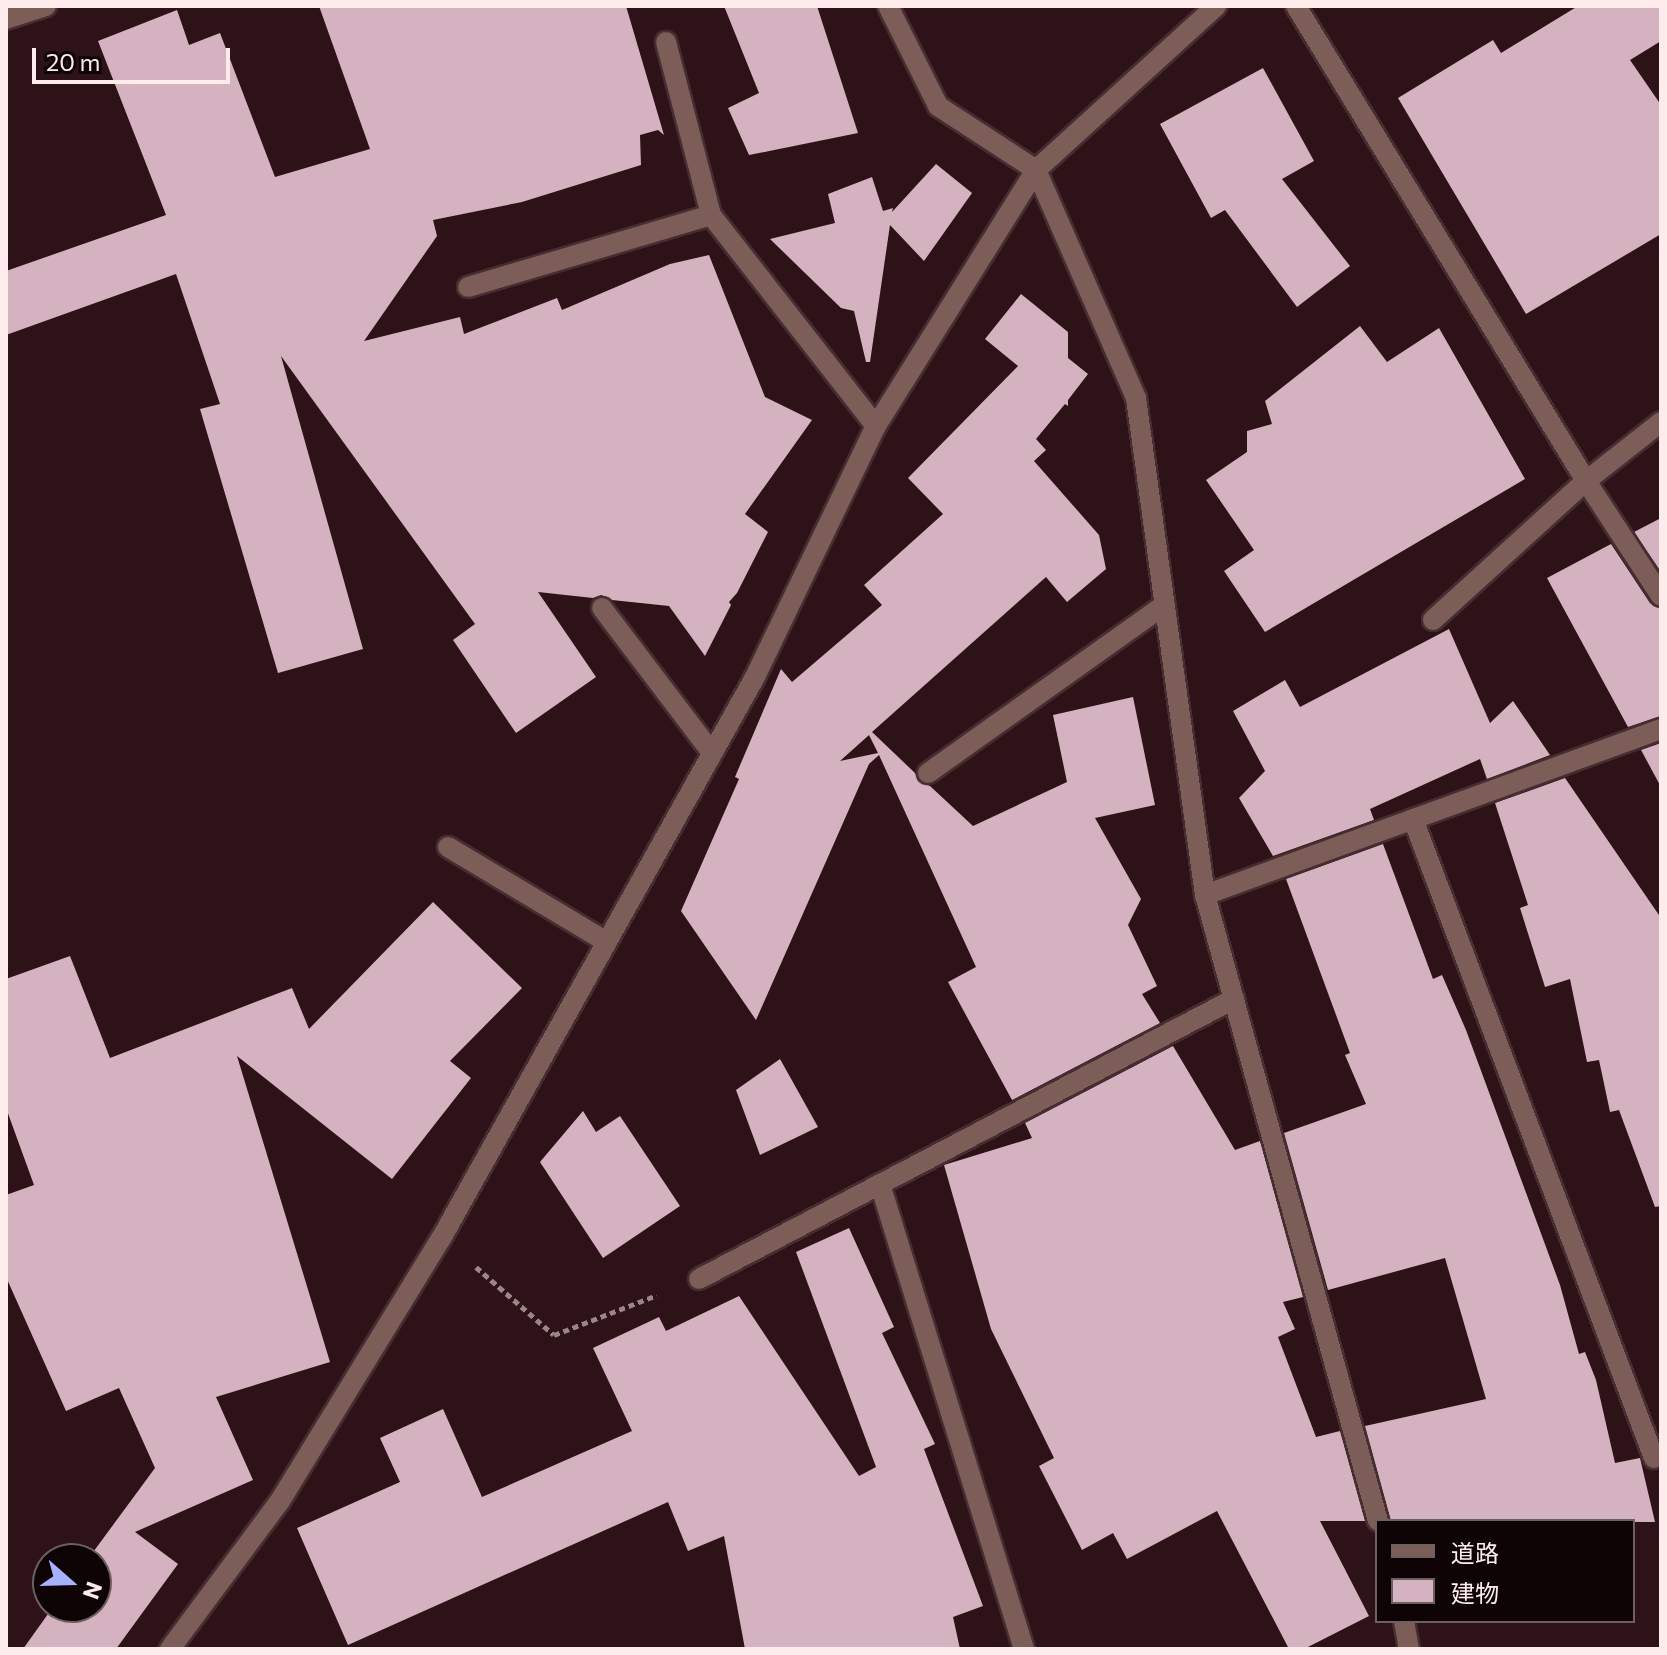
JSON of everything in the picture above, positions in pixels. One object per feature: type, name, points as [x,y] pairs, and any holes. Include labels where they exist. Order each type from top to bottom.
[{"type":"street","points":[[6,19],[46,6]]},
{"type":"street","points":[[888,6],[938,106],[1036,170],[1136,398],[1205,895],[1377,1519]]},
{"type":"street","points":[[170,1649],[280,1501],[442,1237],[755,677],[876,426],[1036,170],[1216,6]]},
{"type":"street","points":[[1296,6],[1586,481],[1661,596]]},
{"type":"street","points":[[666,42],[711,215],[876,426]]},
{"type":"street","points":[[468,287],[711,215]]},
{"type":"street","points":[[1433,620],[1586,481],[1661,422]]},
{"type":"street","points":[[928,773],[1164,605]]},
{"type":"street","points":[[602,608],[712,753]]},
{"type":"street","points":[[1205,895],[1661,729]]},
{"type":"street","points":[[1413,819],[1654,1458]]},
{"type":"street","points":[[448,847],[607,942]]},
{"type":"street","points":[[699,1279],[1234,999]]},
{"type":"street","points":[[880,1184],[1024,1649]]},
{"type":"street","points":[[1404,1623],[1409,1649]]},
{"type":"path","points":[[442,1237],[554,1335],[699,1279]]},
{"type":"building","points":[[319,6],[626,6],[664,135],[658,130],[640,135],[641,165],[522,202],[433,220],[437,236],[364,341],[460,317],[464,334],[557,298],[562,310],[670,264],[709,255],[765,397],[812,420],[745,514],[768,532],[737,593],[729,602],[731,605],[705,656],[669,606],[612,600],[601,595],[593,598],[538,592],[596,677],[516,733],[453,640],[475,624],[281,356],[363,649],[278,673],[200,409],[220,404],[176,274],[6,335],[6,271],[166,215],[98,41],[177,10],[189,45],[220,33],[275,177],[370,149]]},
{"type":"building","points":[[724,6],[817,6],[858,133],[749,155],[728,108],[759,93]]},
{"type":"building","points":[[1578,6],[1661,6],[1661,41],[1630,60],[1661,105],[1661,234],[1526,314],[1398,98],[1493,40],[1501,53]]},
{"type":"building","points":[[1263,68],[1314,161],[1282,179],[1350,266],[1297,307],[1225,210],[1211,218],[1160,124]]},
{"type":"building","points":[[936,164],[972,193],[924,261],[890,225],[870,362],[866,362],[854,311],[841,308],[770,239],[835,223],[828,194],[872,177],[883,211],[893,208],[892,212]]},
{"type":"building","points":[[1021,294],[1068,332],[1068,358],[1088,374],[1068,400],[1068,406],[1065,404],[1036,439],[1046,450],[1034,461],[1099,535],[1106,569],[1067,602],[1046,577],[872,732],[915,773],[918,781],[930,786],[973,826],[1067,782],[1053,715],[1133,697],[1155,805],[1095,818],[1141,899],[1128,925],[1157,986],[1142,994],[1160,1023],[1012,1100],[948,982],[976,967],[879,755],[869,764],[756,1020],[681,911],[739,779],[735,777],[781,669],[792,682],[882,605],[864,585],[943,514],[908,478],[1018,366],[985,339]],"holes":[[[869,735],[878,753],[840,761]]]},
{"type":"building","points":[[1360,326],[1387,362],[1439,328],[1525,479],[1265,632],[1224,571],[1254,550],[1206,480],[1247,452],[1247,431],[1272,424],[1265,401]]},
{"type":"building","points":[[1661,518],[1661,572],[1634,532]]},
{"type":"building","points":[[1611,544],[1650,603],[1661,609],[1661,716],[1628,727],[1547,578]]},
{"type":"building","points":[[1449,629],[1490,723],[1513,701],[1550,755],[1487,779],[1480,759],[1370,809],[1374,820],[1273,856],[1239,798],[1265,771],[1233,711],[1285,680],[1300,707]]},
{"type":"building","points":[[1661,743],[1661,787],[1641,750]]},
{"type":"building","points":[[1565,778],[1661,918],[1661,1206],[1655,1207],[1619,1110],[1610,1112],[1599,1060],[1587,1062],[1570,979],[1545,987],[1520,908],[1528,905],[1495,803]]},
{"type":"building","points":[[1383,844],[1433,979],[1442,975],[1466,1030],[1560,1285],[1579,1354],[1585,1352],[1596,1380],[1615,1463],[1640,1458],[1655,1522],[1635,1522],[1635,1519],[1390,1519],[1365,1426],[1486,1399],[1445,1258],[1328,1290],[1284,1133],[1366,1104],[1345,1055],[1350,1053],[1286,879]]},
{"type":"building","points":[[433,902],[522,988],[450,1061],[471,1078],[392,1179],[237,1056],[330,1362],[216,1397],[253,1480],[135,1532],[178,1564],[116,1649],[23,1649],[42,1623],[112,1623],[112,1543],[100,1543],[155,1468],[119,1388],[66,1411],[6,1277],[6,1195],[34,1185],[6,1108],[6,979],[70,956],[110,1058],[292,988],[309,1029]]},
{"type":"building","points":[[1173,1046],[1235,1150],[1260,1141],[1303,1297],[1283,1302],[1295,1329],[1278,1337],[1316,1437],[1340,1431],[1365,1521],[1320,1521],[1369,1616],[1304,1649],[1289,1649],[1217,1511],[1127,1559],[1113,1533],[1082,1550],[1039,1466],[1054,1458],[991,1329],[944,1165],[1032,1138],[1025,1123]]},
{"type":"building","points":[[780,1059],[818,1127],[760,1155],[736,1090]]},
{"type":"building","points":[[583,1111],[596,1132],[620,1116],[680,1206],[603,1258],[540,1162]]},
{"type":"building","points":[[849,1228],[894,1327],[882,1333],[935,1444],[924,1449],[983,1606],[953,1617],[960,1649],[745,1649],[724,1536],[688,1551],[668,1502],[348,1645],[297,1528],[400,1482],[380,1438],[443,1409],[482,1497],[632,1431],[593,1348],[659,1317],[666,1331],[739,1296],[859,1476],[876,1467],[796,1252]]}]
